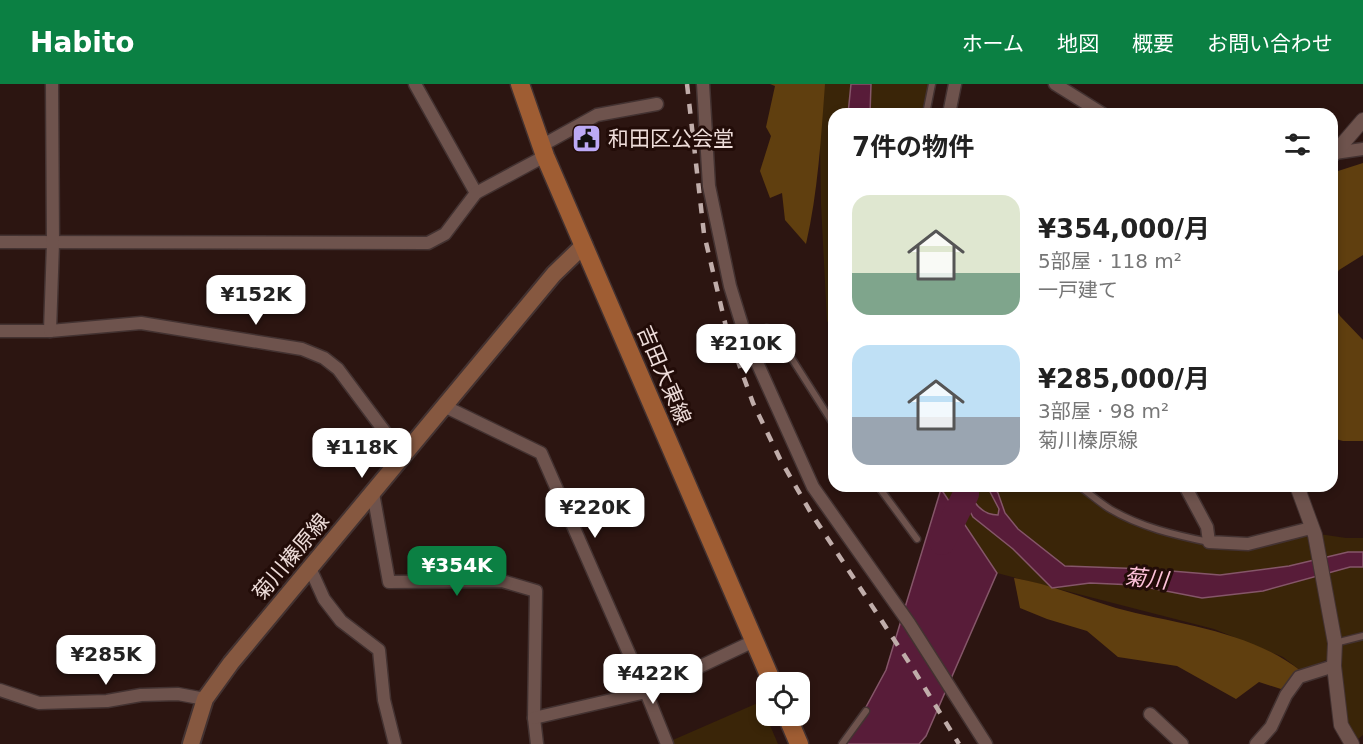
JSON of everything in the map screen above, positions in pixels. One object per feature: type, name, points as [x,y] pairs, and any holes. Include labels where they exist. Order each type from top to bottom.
[{"type":"main road","name":"吉田大東線","points":[[520,84],[543,151],[768,672]]},
{"type":"main road","name":"菊川榛原線","points":[[191,744],[205,699],[231,663],[446,407],[554,274],[584,245]]},
{"type":"main road","points":[[791,726],[799,744]]},
{"type":"street","points":[[51,331],[52,84]]},
{"type":"street","points":[[415,84],[476,193]]},
{"type":"street","points":[[703,84],[709,186],[730,286],[746,338],[813,487],[909,623],[986,744]]},
{"type":"street","points":[[950,108],[955,84]]},
{"type":"street","points":[[1055,84],[1093,108]]},
{"type":"street","points":[[0,242],[428,243],[445,234],[476,193],[597,115],[657,104]]},
{"type":"street","points":[[1338,148],[1363,120]]},
{"type":"street","points":[[1338,153],[1363,149]]},
{"type":"street","points":[[0,331],[51,331],[141,323],[302,349],[324,358],[338,369],[403,456]]},
{"type":"street","points":[[446,407],[541,453],[646,692],[666,744]]},
{"type":"street","points":[[1188,492],[1207,526],[1209,542],[1248,544],[1313,531]]},
{"type":"street","points":[[1299,492],[1313,531],[1334,640],[1334,666],[1341,725],[1352,744]]},
{"type":"street","points":[[373,493],[389,582],[502,581],[536,591],[534,718],[537,744]]},
{"type":"street","points":[[310,568],[324,599],[341,621],[379,650],[384,700],[395,744]]},
{"type":"street","points":[[534,718],[646,692],[754,641]]},
{"type":"street","points":[[1256,744],[1271,727],[1286,695],[1299,677],[1334,666]]},
{"type":"street","points":[[0,690],[39,703],[107,701],[141,695],[178,694],[205,699]]},
{"type":"street","points":[[1150,714],[1182,744]]},
{"type":"lane","points":[[927,108],[932,84]]},
{"type":"lane","points":[[746,338],[766,328],[773,329],[828,416]]},
{"type":"lane","points":[[882,492],[917,539]]},
{"type":"lane","points":[[1087,492],[1110,509],[1141,523],[1171,534],[1209,542]]},
{"type":"lane","points":[[1334,640],[1363,636]]},
{"type":"lane","points":[[842,744],[866,711]]},
{"type":"shaded area","points":[[770,84],[825,84],[816,185],[806,244],[785,220],[782,193],[770,198],[760,171],[771,136],[766,127],[775,86]]},
{"type":"shaded area","points":[[819,84],[936,84],[930,108],[828,108],[828,322],[821,204]]},
{"type":"shaded area","points":[[1363,163],[1363,255],[1338,272],[1338,171]]},
{"type":"shaded area","points":[[1338,312],[1363,340],[1363,441],[1338,440]]},
{"type":"shaded area","points":[[943,492],[1086,492],[1155,528],[1214,542],[1299,531],[1346,538],[1363,538],[1363,735],[1352,744],[1335,656],[1301,671],[1283,657],[1214,629],[997,573]]},
{"type":"shaded area","points":[[1014,578],[1053,587],[1116,608],[1212,630],[1259,646],[1301,671],[1281,689],[1259,682],[1236,699],[1177,666],[1118,657],[1087,631],[1020,608]]},
{"type":"shaded area","points":[[756,704],[756,726],[770,726],[778,744],[666,744]]},
{"type":"water","points":[[851,84],[871,84],[870,108],[849,108]]},
{"type":"water","points":[[940,492],[943,492],[997,573],[926,736],[919,744],[846,744],[886,670]]},
{"type":"water","name":"菊川","points":[[959,492],[970,492],[982,510],[998,515],[999,509],[990,492],[997,492],[1005,513],[1018,529],[1065,566],[1220,575],[1289,566],[1348,552],[1363,552],[1363,567],[1350,567],[1263,591],[1202,598],[1135,585],[1090,583],[1052,588],[1013,549],[973,517]]},
{"type":"waterway","points":[[942,542],[966,494]]},
{"type":"railway","points":[[687,84],[704,234],[727,331],[753,403],[780,459],[811,513],[912,667],[959,744]]},
{"type":"place","name":"和田区公会堂","points":[[587,139]]}]
